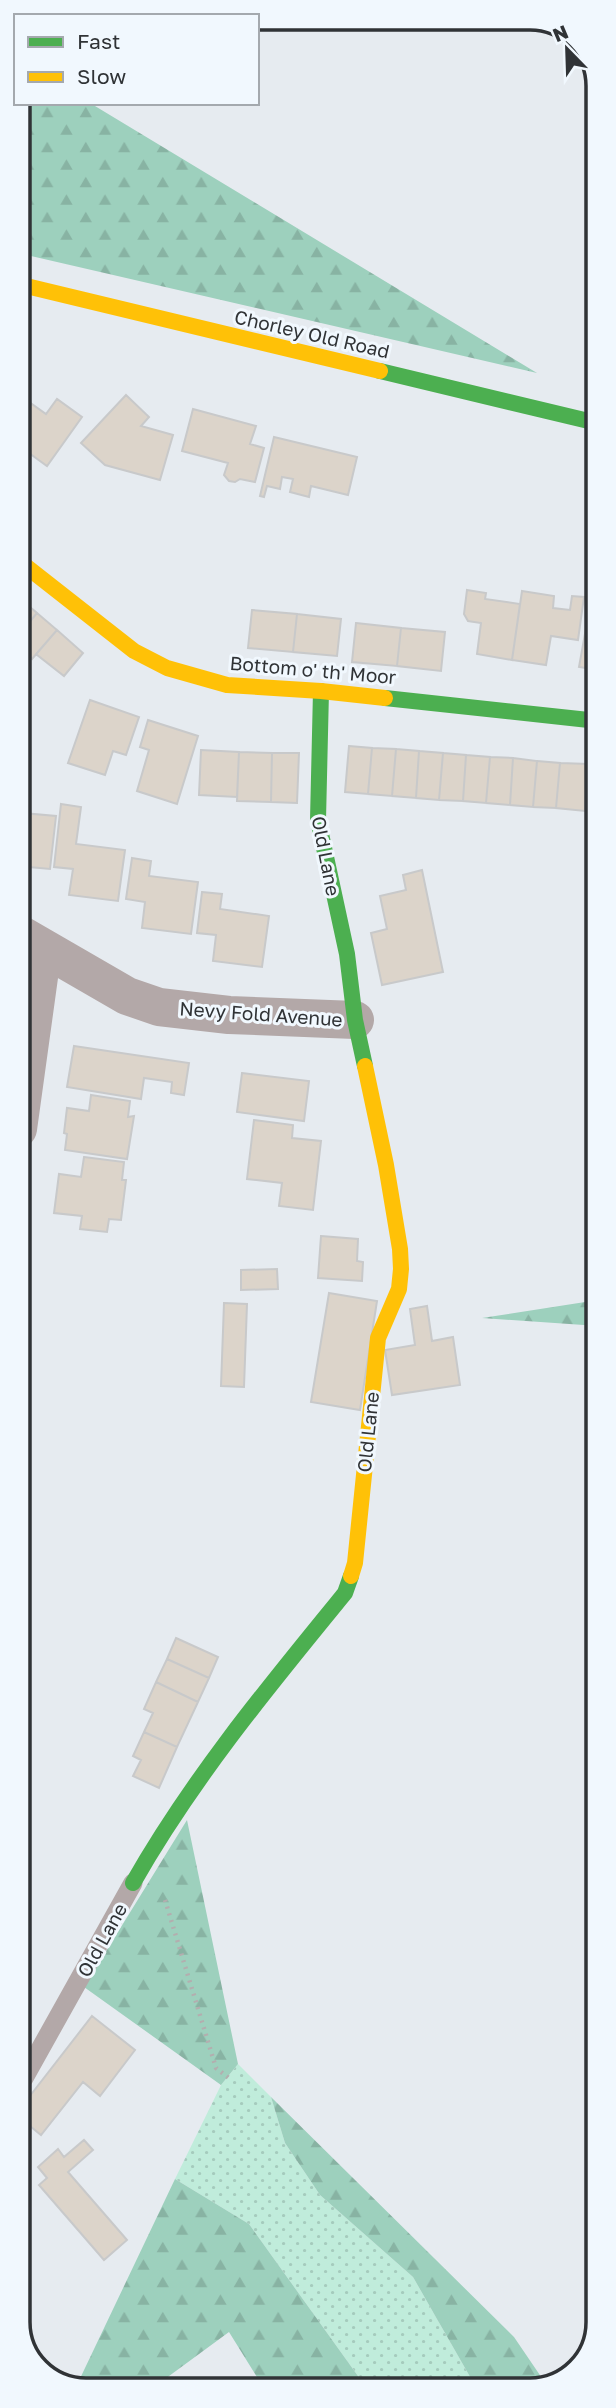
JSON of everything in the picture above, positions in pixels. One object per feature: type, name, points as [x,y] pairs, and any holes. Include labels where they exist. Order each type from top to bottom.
[{"type":"street","name":"Chorley Old Road","points":[[30,288],[586,420]]},
{"type":"street","name":"Bottom o' th' Moor","points":[[30,569],[134,651],[167,668],[227,685],[321,691],[586,720]]},
{"type":"street","name":"Old Lane","points":[[133,1883],[162,1832],[259,1698],[345,1593],[355,1563],[378,1338],[399,1289],[400,1249],[386,1165],[355,1020],[347,954],[318,820],[321,691]]},
{"type":"street","name":"Nevy Fold Avenue","points":[[30,941],[127,996],[159,1007],[229,1015],[355,1020]]},
{"type":"lane","name":"Old Lane","points":[[30,2067],[133,1883]]},
{"type":"path","points":[[150,1853],[216,2068],[230,2079]]},
{"type":"green space","points":[[30,105],[93,105],[537,373],[30,256]]},
{"type":"green space","points":[[586,1302],[586,1325],[482,1318]]},
{"type":"green space","points":[[187,1820],[238,2064],[221,2085],[84,1987]]},
{"type":"green space","points":[[238,2064],[271,2097],[285,2143],[320,2195],[413,2277],[471,2378],[359,2378],[249,2224],[175,2179],[221,2085]]},
{"type":"green space","points":[[271,2097],[514,2337],[541,2377],[471,2378],[413,2277],[320,2195],[285,2143]]},
{"type":"green space","points":[[175,2179],[249,2224],[359,2378],[258,2378],[229,2332],[166,2378],[80,2378]]},
{"type":"building","points":[[126,395],[149,417],[141,426],[173,435],[160,480],[105,465],[81,443]]},
{"type":"building","points":[[57,399],[82,417],[47,466],[30,454],[30,403],[46,414]]},
{"type":"building","points":[[193,409],[256,426],[250,444],[264,448],[255,482],[240,479],[229,481],[224,475],[228,463],[182,451]]},
{"type":"building","points":[[274,437],[357,457],[348,495],[311,486],[309,497],[290,492],[293,479],[282,477],[280,489],[267,486],[264,497],[260,496]]},
{"type":"building","points":[[467,590],[486,593],[485,599],[520,604],[512,660],[477,654],[481,623],[468,621],[464,614]]},
{"type":"building","points":[[522,591],[554,596],[553,608],[570,610],[572,596],[584,597],[578,640],[551,636],[546,665],[512,660]]},
{"type":"building","points":[[30,607],[37,613],[30,621]]},
{"type":"building","points":[[252,610],[297,614],[293,652],[248,648]]},
{"type":"building","points":[[37,613],[57,630],[32,659],[30,657],[30,621]]},
{"type":"building","points":[[297,614],[341,619],[337,656],[293,652]]},
{"type":"building","points":[[356,623],[401,628],[397,666],[352,662]]},
{"type":"building","points":[[401,628],[445,632],[441,671],[397,666]]},
{"type":"building","points":[[586,628],[586,668],[579,667]]},
{"type":"building","points":[[57,630],[83,653],[64,676],[36,654]]},
{"type":"building","points":[[90,700],[139,717],[126,755],[113,751],[105,775],[68,763]]},
{"type":"building","points":[[148,720],[198,736],[177,804],[137,791],[149,750],[140,747]]},
{"type":"building","points":[[349,746],[372,748],[368,794],[345,792]]},
{"type":"building","points":[[372,748],[396,749],[392,796],[368,794]]},
{"type":"building","points":[[396,749],[419,751],[416,798],[392,796]]},
{"type":"building","points":[[201,750],[239,752],[237,797],[199,795]]},
{"type":"building","points":[[419,751],[443,753],[439,800],[416,798]]},
{"type":"building","points":[[239,752],[272,753],[271,802],[237,801]]},
{"type":"building","points":[[272,753],[299,753],[297,803],[271,802]]},
{"type":"building","points":[[443,753],[466,755],[463,801],[439,800]]},
{"type":"building","points":[[466,755],[490,757],[486,803],[463,801]]},
{"type":"building","points":[[490,757],[513,758],[510,805],[486,803]]},
{"type":"building","points":[[513,758],[537,761],[533,807],[510,805]]},
{"type":"building","points":[[537,761],[560,763],[556,808],[533,807]]},
{"type":"building","points":[[560,763],[586,764],[585,811],[556,808]]},
{"type":"building","points":[[61,804],[81,807],[76,844],[125,850],[118,901],[69,895],[73,869],[54,867]]},
{"type":"building","points":[[30,814],[56,816],[50,869],[30,867]]},
{"type":"building","points":[[132,858],[151,861],[149,876],[198,882],[191,934],[142,928],[145,902],[126,899]]},
{"type":"building","points":[[422,870],[443,972],[382,985],[371,933],[387,929],[380,896],[406,890],[403,875]]},
{"type":"building","points":[[202,892],[222,894],[220,909],[269,916],[262,967],[213,961],[216,935],[197,933]]},
{"type":"building","points":[[74,1046],[189,1063],[184,1095],[171,1093],[172,1082],[144,1078],[141,1099],[67,1087]]},
{"type":"building","points":[[242,1073],[309,1081],[304,1121],[237,1112]]},
{"type":"building","points":[[91,1095],[130,1101],[128,1117],[134,1116],[127,1159],[65,1150],[67,1108],[89,1111]]},
{"type":"building","points":[[254,1120],[293,1125],[292,1138],[321,1141],[313,1210],[279,1206],[282,1183],[247,1179]]},
{"type":"building","points":[[84,1157],[124,1162],[122,1180],[126,1180],[121,1220],[109,1219],[107,1232],[80,1229],[82,1216],[54,1213],[59,1174],[81,1177]]},
{"type":"building","points":[[321,1236],[358,1239],[357,1261],[363,1262],[362,1281],[318,1278]]},
{"type":"building","points":[[277,1269],[278,1289],[241,1290],[241,1270]]},
{"type":"building","points":[[329,1293],[377,1301],[360,1410],[311,1402]]},
{"type":"building","points":[[224,1303],[247,1304],[244,1387],[221,1386]]},
{"type":"building","points":[[427,1306],[432,1341],[453,1337],[460,1385],[392,1395],[385,1350],[415,1345],[410,1309]]},
{"type":"building","points":[[176,1638],[218,1657],[209,1678],[167,1659]]},
{"type":"building","points":[[167,1659],[209,1678],[198,1702],[156,1682]]},
{"type":"building","points":[[156,1682],[198,1702],[177,1747],[144,1732],[153,1713],[144,1709]]},
{"type":"building","points":[[144,1732],[177,1747],[159,1788],[133,1776],[141,1760],[133,1756]]},
{"type":"building","points":[[92,2016],[135,2050],[100,2096],[83,2082],[41,2135],[30,2126],[30,2096]]},
{"type":"building","points":[[84,2140],[93,2150],[68,2172],[127,2240],[104,2260],[39,2185],[47,2178],[38,2167],[58,2149],[64,2157]]},
{"type":"traffic: fast","points":[[380,371],[586,420]]},
{"type":"traffic: fast","points":[[321,691],[318,820],[347,954],[355,1020],[365,1066]]},
{"type":"traffic: fast","points":[[385,698],[586,720]]},
{"type":"traffic: fast","points":[[133,1883],[206,1770],[345,1593],[351,1576]]},
{"type":"traffic: slow","points":[[30,287],[380,371]]},
{"type":"traffic: slow","points":[[30,569],[134,651],[167,668],[227,685],[385,698]]},
{"type":"traffic: slow","points":[[351,1576],[355,1563],[378,1338],[399,1289],[401,1269],[386,1165],[365,1066]]}]
